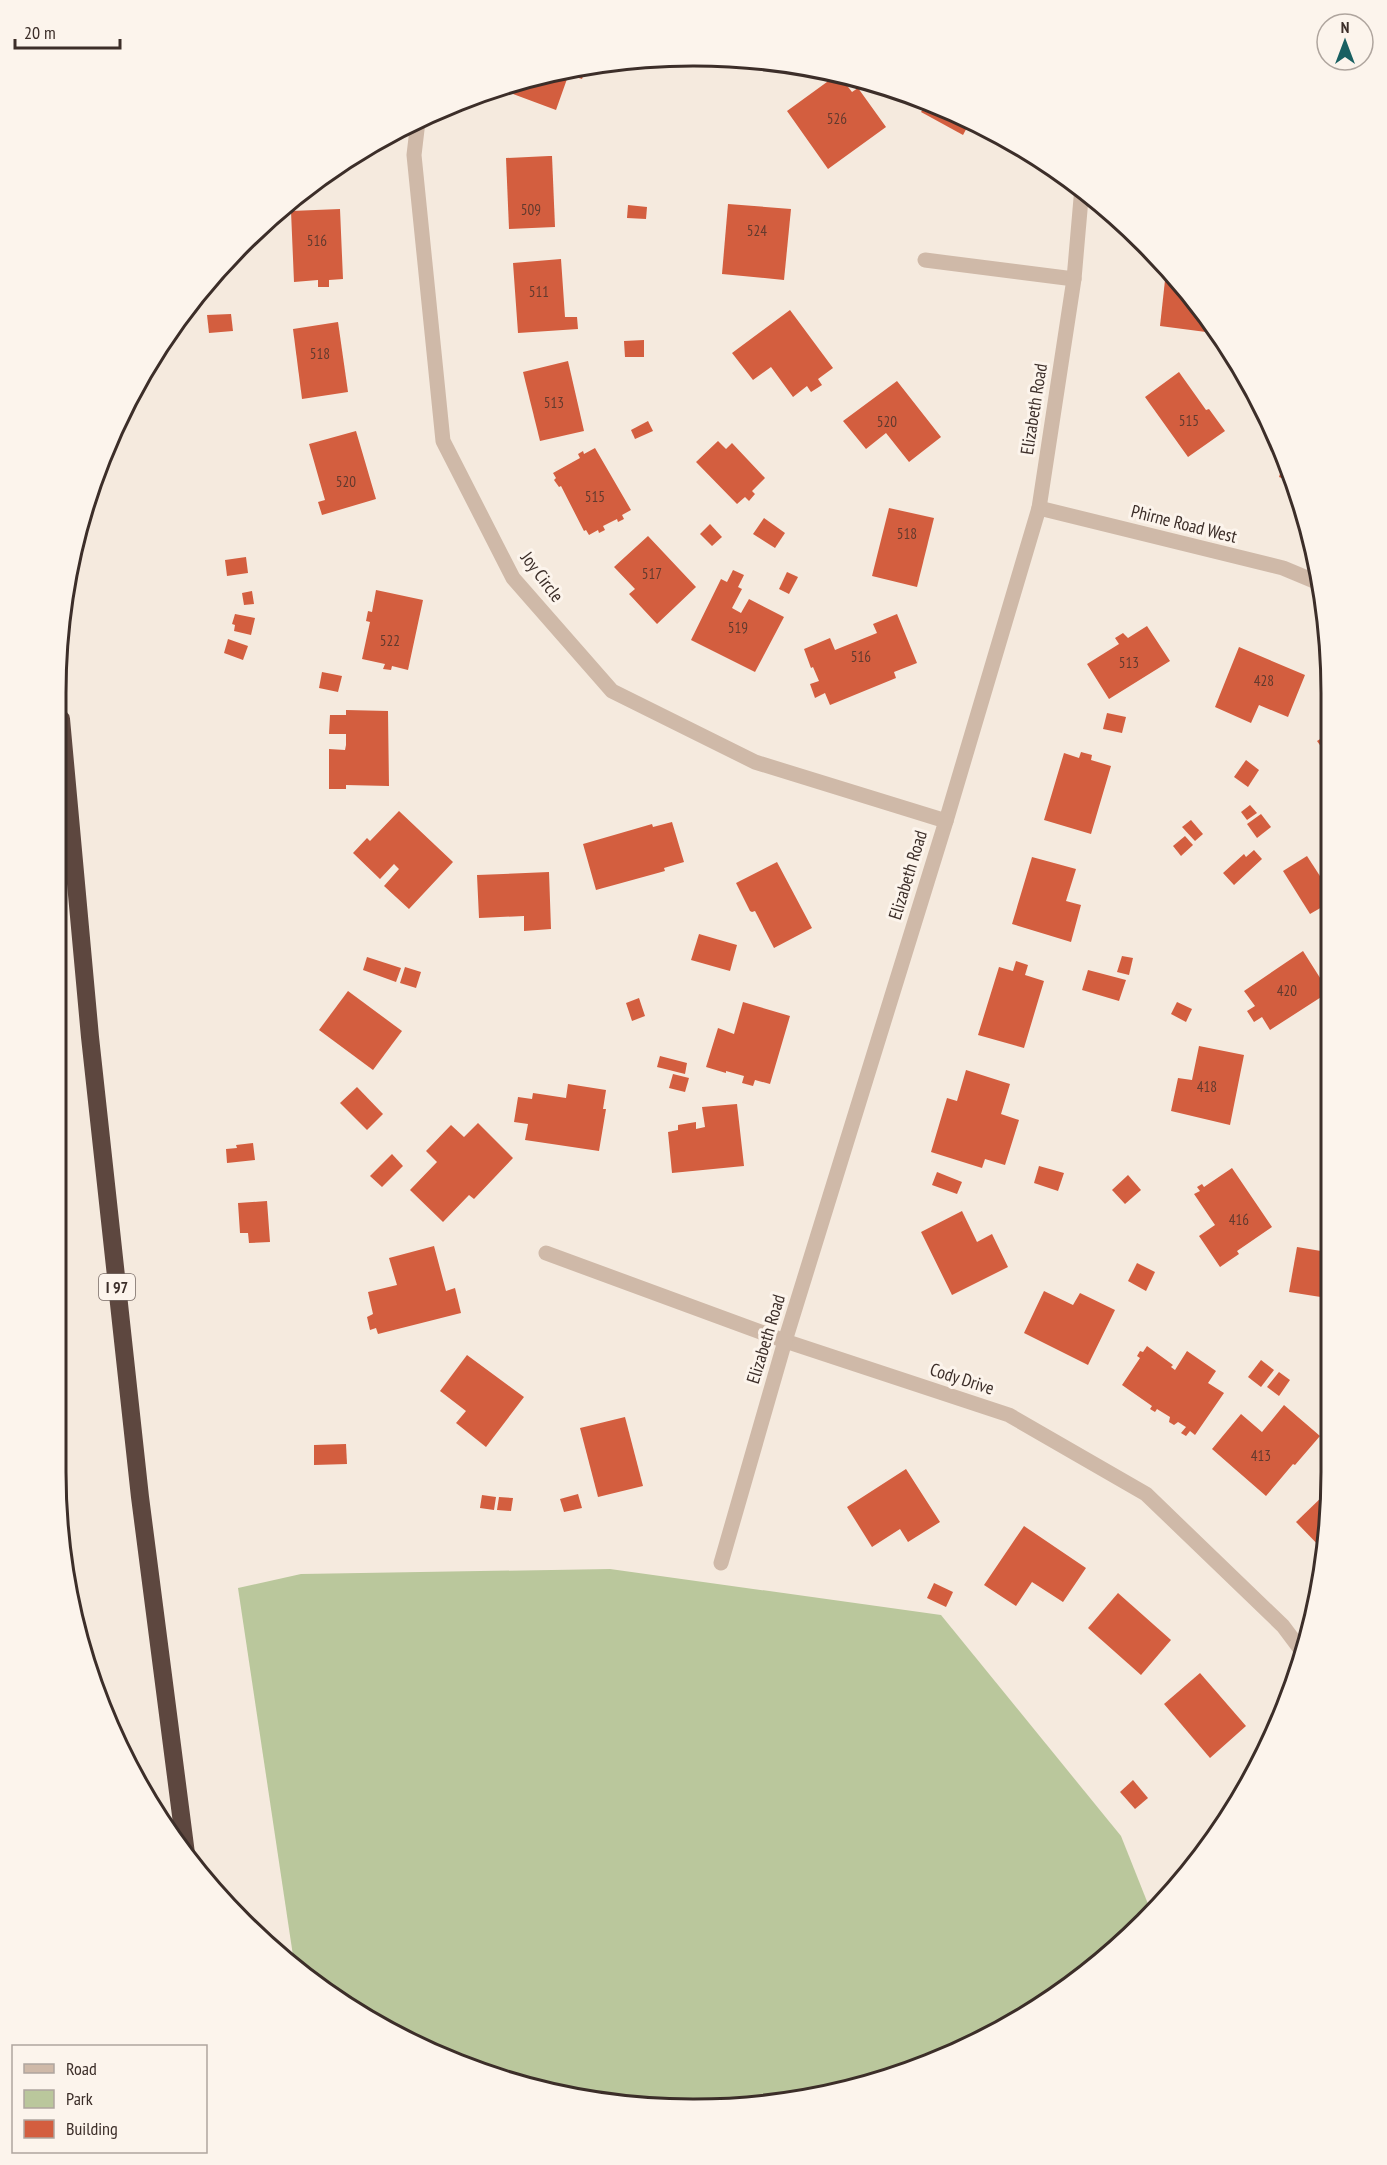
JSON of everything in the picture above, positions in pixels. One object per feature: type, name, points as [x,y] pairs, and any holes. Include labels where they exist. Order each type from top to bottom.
[{"type":"highway","name":"I 97","points":[[66,774],[90,1037],[139,1485],[184,1836]]},
{"type":"street","name":"Joy Circle","points":[[417,131],[414,154],[443,441],[513,578],[612,690],[755,762],[945,821]]},
{"type":"street","name":"Elizabeth Road","points":[[721,1563],[785,1341],[945,821],[1038,508],[1074,279],[1081,201]]},
{"type":"street","points":[[925,260],[1074,279]]},
{"type":"street","name":"Phirne Road West","points":[[1038,508],[1283,568],[1310,579]]},
{"type":"street","name":"Cody Drive","points":[[546,1253],[785,1341],[1010,1415],[1146,1494],[1283,1626],[1297,1644]]},
{"type":"green space","points":[[610,1569],[941,1615],[1121,1836],[1148,1903],[1107,1943],[1075,1969],[1007,2015],[934,2051],[895,2066],[816,2087],[735,2098],[652,2098],[612,2094],[531,2078],[453,2051],[380,2015],[345,1993],[293,1953],[238,1588],[301,1574]]},
{"type":"building","points":[[567,79],[556,110],[513,94],[531,87]]},
{"type":"building","points":[[829,81],[846,85],[852,92],[858,88],[886,127],[828,169],[787,111]]},
{"type":"building","points":[[923,110],[966,129],[963,135],[921,112]]},
{"type":"building","points":[[552,156],[555,227],[509,229],[506,158]]},
{"type":"building","points":[[728,204],[791,209],[784,280],[722,274]]},
{"type":"building","points":[[628,205],[647,207],[646,219],[627,218]]},
{"type":"building","points":[[340,209],[343,279],[329,280],[329,287],[318,287],[318,280],[294,282],[291,213],[294,211]]},
{"type":"building","points":[[561,259],[565,317],[577,317],[578,329],[518,333],[513,263]]},
{"type":"building","points":[[1165,280],[1205,332],[1160,326]]},
{"type":"building","points":[[790,310],[833,368],[818,379],[822,385],[811,392],[807,386],[793,397],[771,367],[753,380],[732,353]]},
{"type":"building","points":[[231,314],[233,331],[209,333],[207,315]]},
{"type":"building","points":[[338,322],[348,392],[302,399],[293,329]]},
{"type":"building","points":[[644,340],[644,357],[625,357],[624,341]]},
{"type":"building","points":[[568,361],[584,431],[540,441],[523,372]]},
{"type":"building","points":[[1179,372],[1206,410],[1209,409],[1225,431],[1188,457],[1145,397]]},
{"type":"building","points":[[897,381],[941,437],[909,462],[886,433],[866,449],[843,421]]},
{"type":"building","points":[[648,421],[653,431],[635,439],[631,430]]},
{"type":"building","points":[[356,431],[376,499],[322,515],[318,502],[325,500],[309,444]]},
{"type":"building","points":[[718,441],[726,449],[732,443],[765,478],[752,491],[755,494],[749,501],[745,497],[737,504],[696,462]]},
{"type":"building","points":[[595,448],[631,510],[622,515],[624,519],[618,522],[617,519],[603,526],[605,530],[599,533],[598,530],[589,535],[586,530],[584,531],[561,486],[559,487],[554,480],[556,478],[553,473],[580,458],[578,454],[583,451],[584,454]]},
{"type":"building","points":[[889,508],[934,518],[917,587],[872,576]]},
{"type":"building","points":[[764,518],[785,533],[775,548],[753,534]]},
{"type":"building","points":[[710,524],[722,537],[712,546],[700,534]]},
{"type":"building","points":[[648,536],[696,587],[657,624],[629,594],[635,589],[614,567]]},
{"type":"building","points":[[246,557],[248,573],[227,576],[225,560]]},
{"type":"building","points":[[733,570],[744,575],[738,587],[742,589],[732,608],[741,613],[749,599],[784,617],[755,672],[691,640],[721,579],[727,582]]},
{"type":"building","points":[[787,572],[798,577],[789,594],[779,589]]},
{"type":"building","points":[[376,590],[423,600],[408,670],[392,666],[391,670],[383,669],[385,664],[362,659],[370,622],[366,621],[368,611],[372,612]]},
{"type":"building","points":[[252,591],[254,604],[244,605],[242,593]]},
{"type":"building","points":[[235,614],[255,618],[251,635],[234,631],[235,625],[232,624]]},
{"type":"building","points":[[897,614],[917,663],[894,672],[896,678],[830,705],[825,693],[815,698],[810,684],[819,681],[804,649],[830,638],[835,650],[877,633],[873,624]]},
{"type":"building","points":[[1147,626],[1170,661],[1109,699],[1087,664],[1119,644],[1115,638],[1123,633],[1128,638]]},
{"type":"building","points":[[228,639],[248,646],[243,660],[224,653]]},
{"type":"building","points":[[1239,647],[1305,675],[1288,717],[1259,705],[1251,723],[1215,707]]},
{"type":"building","points":[[322,672],[342,676],[338,692],[319,688]]},
{"type":"building","points":[[346,710],[388,711],[389,786],[346,785],[346,789],[329,789],[329,749],[345,750],[346,745],[346,734],[329,734],[330,715],[346,715]]},
{"type":"building","points":[[1107,713],[1126,717],[1122,733],[1103,729]]},
{"type":"building","points":[[1081,752],[1092,755],[1091,760],[1111,766],[1091,834],[1044,820],[1064,753],[1079,758]]},
{"type":"building","points":[[1246,760],[1259,770],[1248,787],[1234,777]]},
{"type":"building","points":[[1250,805],[1257,813],[1247,820],[1241,812]]},
{"type":"building","points":[[399,811],[453,862],[409,909],[384,886],[399,869],[394,864],[380,879],[353,853],[367,838],[370,841]]},
{"type":"building","points":[[1261,814],[1271,827],[1257,838],[1247,824]]},
{"type":"building","points":[[1191,820],[1203,834],[1195,841],[1182,827]]},
{"type":"building","points":[[672,822],[684,862],[664,868],[665,871],[596,890],[583,844],[652,824],[653,827]]},
{"type":"building","points":[[1185,836],[1193,845],[1181,856],[1173,846]]},
{"type":"building","points":[[1254,850],[1262,859],[1234,885],[1223,873],[1244,854],[1246,857]]},
{"type":"building","points":[[1307,856],[1321,878],[1321,908],[1310,914],[1283,871]]},
{"type":"building","points":[[1032,857],[1076,869],[1066,901],[1081,905],[1071,942],[1012,924]]},
{"type":"building","points":[[777,862],[812,928],[774,948],[755,911],[750,911],[736,883]]},
{"type":"building","points":[[549,872],[551,929],[524,931],[524,916],[479,918],[477,875]]},
{"type":"building","points":[[699,934],[737,945],[730,971],[691,960]]},
{"type":"building","points":[[1303,951],[1321,979],[1321,997],[1270,1030],[1262,1017],[1254,1022],[1247,1011],[1255,1006],[1244,991]]},
{"type":"building","points":[[1122,956],[1133,958],[1129,975],[1117,972]]},
{"type":"building","points":[[367,957],[401,968],[396,982],[363,970]]},
{"type":"building","points":[[1016,961],[1028,965],[1025,975],[1044,981],[1024,1048],[978,1035],[999,967],[1013,971]]},
{"type":"building","points":[[405,967],[421,972],[416,988],[400,983]]},
{"type":"building","points":[[1088,970],[1126,980],[1119,1001],[1082,990]]},
{"type":"building","points":[[348,991],[402,1031],[373,1070],[319,1030]]},
{"type":"building","points":[[639,998],[645,1016],[632,1021],[626,1003]]},
{"type":"building","points":[[743,1002],[790,1016],[770,1084],[755,1080],[753,1086],[742,1083],[744,1076],[706,1067],[718,1028],[734,1034]]},
{"type":"building","points":[[1177,1002],[1192,1009],[1186,1022],[1171,1014]]},
{"type":"building","points":[[1199,1046],[1244,1055],[1230,1125],[1171,1111],[1178,1078],[1192,1080]]},
{"type":"building","points":[[660,1056],[687,1063],[685,1074],[657,1067]]},
{"type":"building","points":[[966,1070],[1010,1084],[1001,1114],[1019,1120],[1005,1165],[985,1159],[982,1168],[931,1152],[947,1098],[957,1101]]},
{"type":"building","points":[[673,1074],[689,1078],[685,1092],[669,1088]]},
{"type":"building","points":[[568,1084],[606,1090],[603,1109],[606,1109],[599,1151],[525,1140],[528,1124],[514,1122],[518,1097],[532,1099],[533,1093],[566,1098]]},
{"type":"building","points":[[357,1087],[383,1114],[367,1130],[340,1103]]},
{"type":"building","points":[[737,1104],[744,1166],[672,1173],[668,1132],[678,1130],[678,1125],[696,1122],[696,1129],[705,1127],[702,1107]]},
{"type":"building","points":[[478,1123],[513,1158],[474,1199],[469,1195],[443,1222],[410,1190],[437,1162],[426,1151],[451,1125],[464,1137]]},
{"type":"building","points":[[253,1143],[255,1160],[227,1163],[226,1149]]},
{"type":"building","points":[[392,1154],[403,1166],[382,1187],[370,1176]]},
{"type":"building","points":[[1039,1166],[1064,1173],[1058,1191],[1034,1183]]},
{"type":"building","points":[[1232,1168],[1272,1227],[1237,1251],[1239,1254],[1220,1267],[1199,1236],[1215,1225],[1194,1194],[1200,1191],[1197,1187],[1202,1184],[1204,1187]]},
{"type":"building","points":[[937,1172],[962,1182],[957,1194],[932,1185]]},
{"type":"building","points":[[1128,1175],[1141,1190],[1125,1204],[1112,1190]]},
{"type":"building","points":[[267,1201],[270,1242],[249,1243],[248,1233],[240,1233],[238,1203]]},
{"type":"building","points":[[962,1211],[977,1242],[992,1234],[1008,1267],[952,1295],[921,1232]]},
{"type":"building","points":[[434,1246],[446,1291],[455,1288],[461,1313],[378,1334],[376,1328],[370,1330],[367,1317],[373,1314],[368,1292],[397,1285],[389,1258]]},
{"type":"building","points":[[1297,1247],[1321,1251],[1321,1297],[1289,1292]]},
{"type":"building","points":[[1137,1263],[1155,1272],[1146,1291],[1128,1281]]},
{"type":"building","points":[[1044,1291],[1073,1305],[1080,1293],[1115,1310],[1088,1365],[1024,1333]]},
{"type":"building","points":[[1147,1346],[1173,1365],[1171,1367],[1175,1370],[1187,1351],[1216,1371],[1208,1383],[1224,1393],[1195,1435],[1190,1431],[1186,1436],[1181,1433],[1186,1427],[1178,1422],[1174,1425],[1169,1422],[1170,1417],[1157,1409],[1155,1412],[1150,1409],[1152,1406],[1122,1385],[1140,1358],[1137,1356],[1140,1351],[1143,1352]]},
{"type":"building","points":[[467,1355],[524,1397],[486,1447],[456,1423],[466,1411],[440,1391]]},
{"type":"building","points":[[1261,1360],[1274,1370],[1261,1387],[1248,1377]]},
{"type":"building","points":[[1279,1372],[1290,1380],[1279,1396],[1267,1387]]},
{"type":"building","points":[[1284,1405],[1320,1436],[1266,1496],[1212,1449],[1241,1414],[1262,1432]]},
{"type":"building","points":[[625,1417],[643,1486],[598,1497],[580,1428]]},
{"type":"building","points":[[346,1444],[347,1464],[314,1465],[314,1445]]},
{"type":"building","points":[[906,1469],[940,1522],[908,1542],[900,1529],[872,1547],[847,1507]]},
{"type":"building","points":[[578,1494],[582,1508],[564,1512],[560,1499]]},
{"type":"building","points":[[482,1495],[496,1497],[494,1510],[480,1508]]},
{"type":"building","points":[[499,1497],[513,1498],[511,1511],[497,1510]]},
{"type":"building","points":[[1320,1498],[1317,1544],[1296,1522]]},
{"type":"building","points":[[1024,1526],[1086,1568],[1063,1602],[1032,1582],[1016,1606],[984,1585]]},
{"type":"building","points":[[934,1583],[953,1592],[946,1607],[927,1598]]},
{"type":"building","points":[[1118,1593],[1171,1640],[1141,1675],[1088,1628]]},
{"type":"building","points":[[1200,1673],[1246,1726],[1210,1758],[1164,1704]]},
{"type":"building","points":[[1133,1780],[1148,1798],[1135,1809],[1120,1792]]}]
